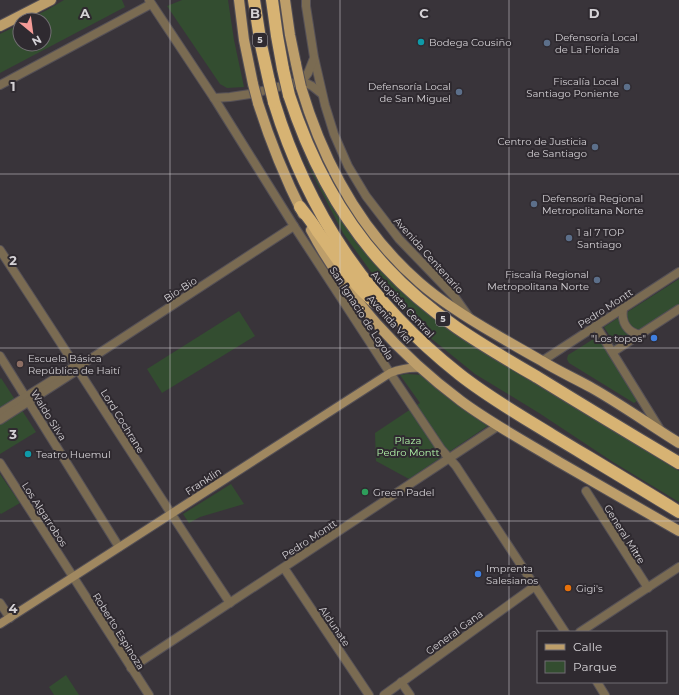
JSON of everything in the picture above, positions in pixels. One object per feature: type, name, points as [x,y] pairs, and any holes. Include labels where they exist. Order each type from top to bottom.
[{"type":"highway","name":"Autopista Central","points":[[254,0],[261,45],[274,102],[280,124],[294,160],[307,188],[330,229],[356,269],[377,295],[395,316],[426,347],[478,388],[679,512]]},
{"type":"highway","name":"Autopista Central","points":[[272,0],[288,95],[303,136],[332,195],[345,216],[373,252],[400,282],[429,307],[464,333],[679,463]]},
{"type":"highway","points":[[300,207],[353,280],[377,304],[395,316]]},
{"type":"main road","points":[[0,26],[51,0]]},
{"type":"main road","name":"Avenida Viel","points":[[239,0],[244,40],[253,84],[276,155],[312,232],[350,292],[394,342],[421,368],[460,400],[498,426],[679,531]]},
{"type":"main road","points":[[285,0],[296,64],[313,126],[346,193],[370,228],[394,257],[419,282],[444,303],[472,321],[613,400],[679,443]]},
{"type":"main road","name":"Franklin","points":[[0,624],[390,373],[404,368],[421,368]]},
{"type":"street","name":"Avenida Centenario","points":[[306,0],[314,57],[322,94],[329,119],[341,150],[354,176],[366,196],[399,239],[454,296],[472,321]]},
{"type":"street","points":[[0,85],[150,2]]},
{"type":"street","name":"San Ignacio de Loyola","points":[[150,2],[214,98],[294,226],[390,373],[441,449],[459,470],[564,631]]},
{"type":"street","points":[[301,84],[314,57]]},
{"type":"street","points":[[214,98],[241,96],[301,84],[312,86],[322,94]]},
{"type":"street","name":"Bio-Bio","points":[[0,420],[70,369],[77,368],[294,226]]},
{"type":"street","name":"Lord Cochrane","points":[[0,250],[170,514],[230,603]]},
{"type":"street","name":"Pedro Montt","points":[[542,361],[679,272]]},
{"type":"street","points":[[623,309],[623,320],[626,327],[632,332],[640,335]]},
{"type":"street","points":[[613,352],[679,309]]},
{"type":"street","points":[[596,326],[661,432]]},
{"type":"street","name":"Waldo Silva","points":[[0,356],[120,547]]},
{"type":"street","name":"Bio-Bio","points":[[0,413],[27,399]]},
{"type":"street","name":"Pedro Montt","points":[[131,668],[498,426]]},
{"type":"street","name":"Los Algarrobos","points":[[0,463],[73,577]]},
{"type":"street","name":"General Mitre","points":[[586,491],[648,588]]},
{"type":"street","points":[[582,631],[679,567]]},
{"type":"street","name":"Aldunate","points":[[284,568],[369,695]]},
{"type":"street","name":"Roberto Espinoza","points":[[73,577],[149,695]]},
{"type":"street","name":"General Gana","points":[[384,695],[535,586]]},
{"type":"street","points":[[0,603],[10,618]]},
{"type":"street","points":[[402,682],[410,695]]},
{"type":"street","points":[[598,683],[605,695]]},
{"type":"green space","points":[[64,0],[122,0],[125,7],[52,46],[52,12],[43,12]]},
{"type":"green space","points":[[182,0],[228,0],[234,40],[244,87],[227,88],[220,84],[167,6]]},
{"type":"green space","points":[[12,28],[12,52],[40,52],[0,73],[0,34]]},
{"type":"green space","points":[[302,154],[335,212],[357,244],[409,298],[457,336],[679,471],[679,502],[475,374],[422,331],[374,276],[343,233]]},
{"type":"green space","points":[[679,279],[679,307],[617,347],[604,327]]},
{"type":"green space","points":[[239,311],[255,336],[162,393],[147,369]]},
{"type":"green space","points":[[595,338],[599,339],[637,401],[634,403],[569,363],[567,359],[568,355]]},
{"type":"green space","name":"Plaza Pedro Montt","points":[[400,375],[422,375],[489,425],[409,479],[376,461],[375,433],[420,403]]},
{"type":"green space","points":[[1,378],[36,432],[0,454],[0,379]]},
{"type":"green space","points":[[0,474],[20,503],[1,514],[0,513]]},
{"type":"green space","points":[[231,484],[244,504],[200,517],[189,523],[183,514]]},
{"type":"green space","points":[[66,675],[79,695],[54,695],[49,687]]},
{"type":"place","name":"Bodega Cousiño","points":[[421,42]]},
{"type":"place","name":"Defensoría Local de La Florida","points":[[547,43]]},
{"type":"place","name":"Fiscalía Local Santiago Poniente","points":[[627,87]]},
{"type":"place","name":"Defensoría Local de San Miguel","points":[[459,92]]},
{"type":"place","name":"Centro de Justicia de Santiago","points":[[595,147]]},
{"type":"place","name":"Defensoría Regional Metropolitana Norte","points":[[534,204]]},
{"type":"place","name":"1 al 7 TOP Santiago","points":[[569,238]]},
{"type":"place","name":"Fiscalía Regional Metropolitana Norte","points":[[597,280]]},
{"type":"place","name":"\"Los topos\"","points":[[654,338]]},
{"type":"place","name":"Escuela Básica República de Haití","points":[[20,364]]},
{"type":"place","name":"Teatro Huemul","points":[[28,454]]},
{"type":"place","name":"Green Padel","points":[[365,492]]},
{"type":"place","name":"Imprenta Salesianos","points":[[478,574]]},
{"type":"place","name":"Gigi's","points":[[568,588]]}]
